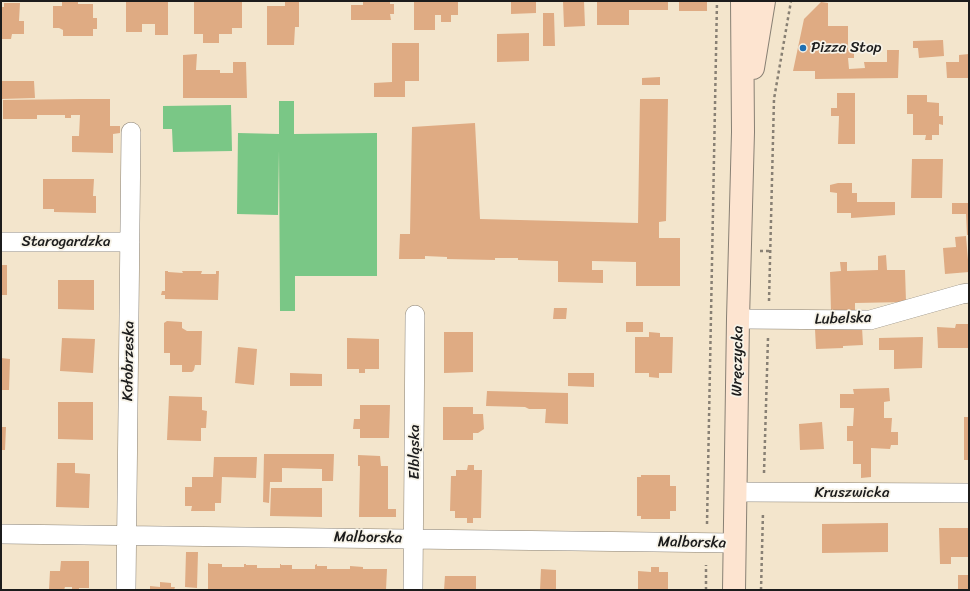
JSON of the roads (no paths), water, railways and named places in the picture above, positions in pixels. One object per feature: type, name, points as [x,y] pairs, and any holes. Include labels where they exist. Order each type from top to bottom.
[{"type":"main road","name":"Wręczycka","points":[[734,590],[738,319],[744,132],[742,1]]},
{"type":"main road","name":"Wręczycka","points":[[744,132],[764,1]]},
{"type":"street","name":"Kołobrzeska","points":[[126,590],[131,132]]},
{"type":"street","name":"Starogardzka","points":[[1,242],[130,242]]},
{"type":"street","name":"Lubelska","points":[[738,319],[870,320],[969,293]]},
{"type":"street","name":"Elbląska","points":[[413,590],[415,315]]},
{"type":"street","name":"Kruszwicka","points":[[736,492],[969,493]]},
{"type":"street","name":"Malborska","points":[[1,534],[735,543]]},
{"type":"place","name":"Pizza Stop","points":[[803,48]]}]
